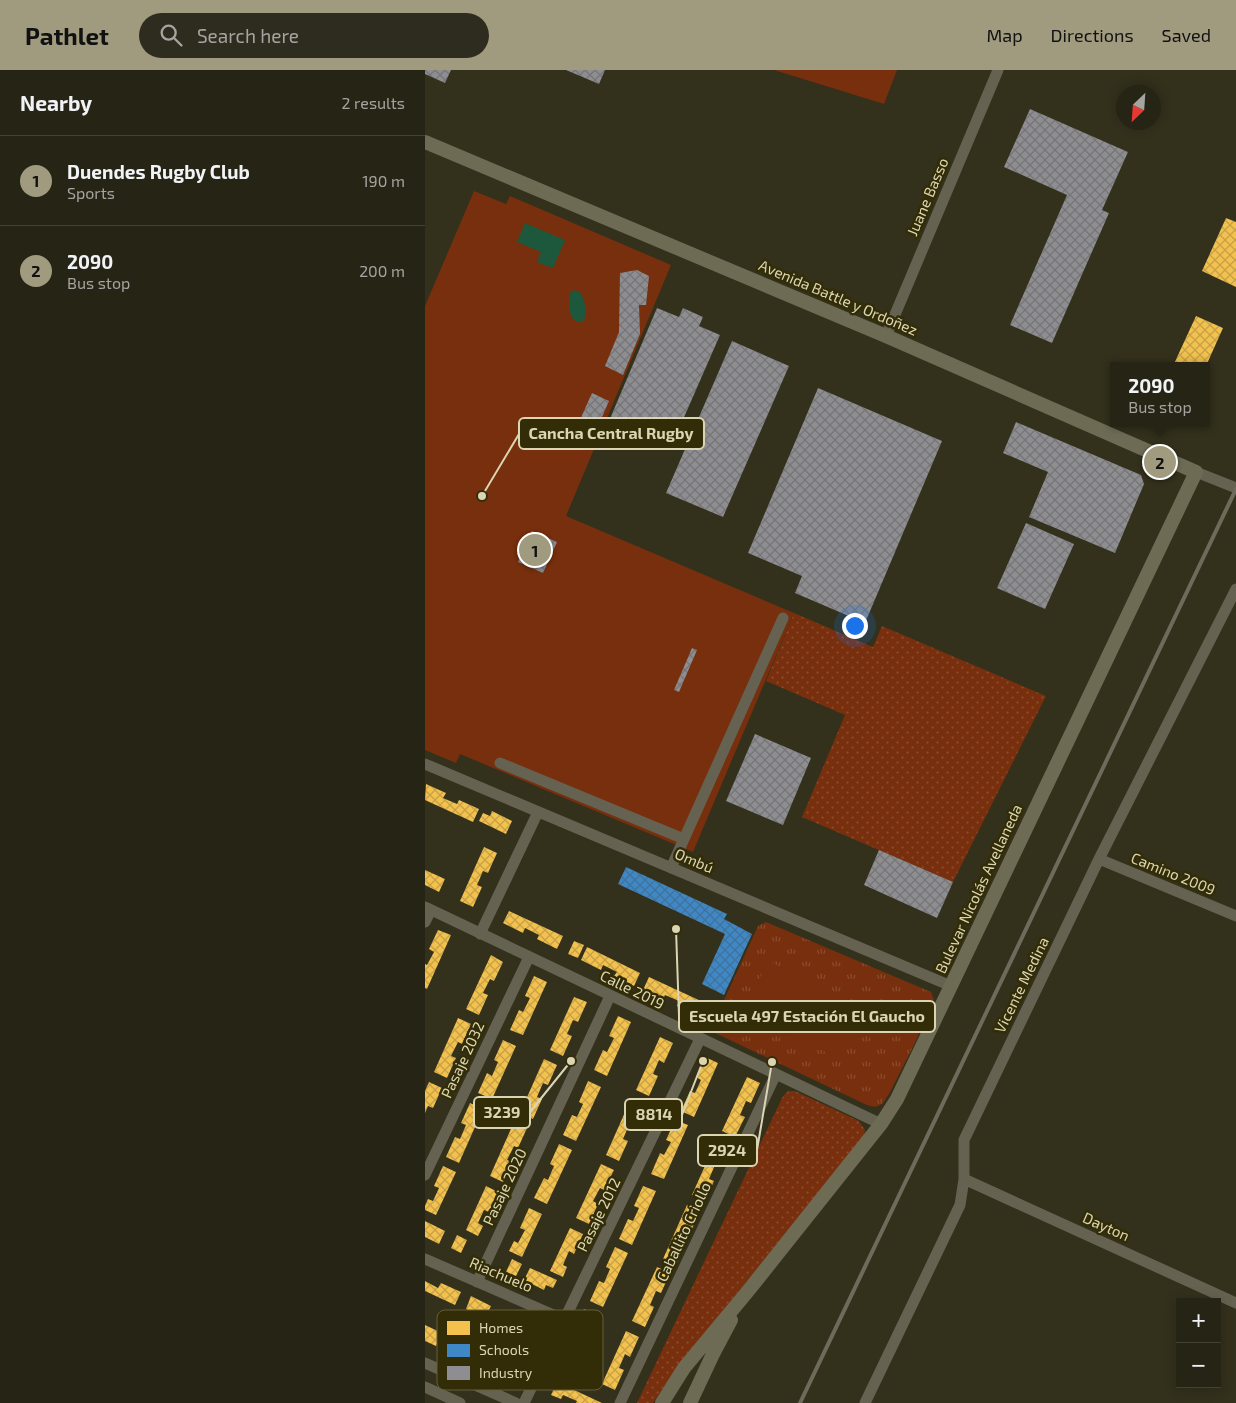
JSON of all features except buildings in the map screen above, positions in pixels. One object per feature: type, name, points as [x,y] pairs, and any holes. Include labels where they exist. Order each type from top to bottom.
[{"type":"main road","name":"Avenida Battle y Ordoñez","points":[[425,142],[886,336],[1196,472]]},
{"type":"main road","name":"Bulevar Nicolás Avellaneda","points":[[662,1403],[684,1368],[881,1124],[897,1099],[1196,472]]},
{"type":"main road","name":"Bulevar Nicolás Avellaneda","points":[[690,1403],[713,1354],[747,1291]]},
{"type":"street","name":"Juane Basso","points":[[886,336],[998,70]]},
{"type":"street","name":"Avenida Battle y Ordoñez","points":[[1196,472],[1236,488]]},
{"type":"street","name":"Vicente Medina","points":[[865,1403],[960,1205],[964,1179],[964,1140],[1099,859],[1236,588]]},
{"type":"street","points":[[671,868],[783,618]]},
{"type":"street","points":[[500,763],[684,839]]},
{"type":"street","name":"Ombú","points":[[425,764],[951,986]]},
{"type":"street","points":[[480,934],[537,812]]},
{"type":"street","name":"Camino 2009","points":[[1099,859],[1236,916]]},
{"type":"street","points":[[425,922],[428,909]]},
{"type":"street","name":"Calle 2019","points":[[428,909],[881,1124]]},
{"type":"street","name":"Pasaje 2032","points":[[425,1175],[529,957]]},
{"type":"street","name":"Pasaje 2020","points":[[477,1282],[610,996]]},
{"type":"street","name":"Pasaje 2012","points":[[570,1310],[700,1039]]},
{"type":"street","name":"Caballito Criollo","points":[[620,1403],[776,1074]]},
{"type":"street","name":"Dayton","points":[[964,1179],[1236,1303]]},
{"type":"street","name":"Riachuelo","points":[[425,1259],[542,1310]]},
{"type":"street","points":[[425,1363],[437,1368]]},
{"type":"street","points":[[425,1387],[461,1403]]},
{"type":"street","points":[[486,1390],[516,1403]]},
{"type":"street","name":"Pasaje 2012","points":[[524,1403],[530,1390]]},
{"type":"green space","points":[[774,70],[897,70],[884,104]]},
{"type":"green space","points":[[474,191],[506,204],[510,196],[671,265],[566,516],[794,613],[693,852],[460,754],[456,763],[425,750],[425,306]]},
{"type":"green space","points":[[794,613],[873,647],[882,626],[1046,696],[953,882],[802,817],[845,715],[766,681]]},
{"type":"green space","points":[[766,922],[931,992],[934,1000],[914,1045],[882,1104],[875,1107],[867,1105],[713,1032],[714,1022],[758,926]]},
{"type":"green space","points":[[768,961],[861,1005],[836,1057],[744,1013]]},
{"type":"green space","points":[[788,1091],[795,1091],[859,1121],[865,1130],[864,1137],[679,1365],[653,1403],[637,1403],[783,1096]]},
{"type":"shaded area","points":[[525,223],[565,240],[553,268],[537,262],[541,252],[517,242]]},
{"type":"shaded area","points":[[574,290],[581,293],[584,300],[586,311],[583,322],[574,320],[570,312],[570,293]]},
{"type":"railway","points":[[800,1403],[1236,489]]},
{"type":"place","name":"2090","points":[[1160,462]]},
{"type":"place","name":"Cancha Central Rugby","points":[[482,496]]},
{"type":"place","name":"Duendes Rugby Club","points":[[535,550]]},
{"type":"place","name":"Escuela 497 Estación El Gaucho","points":[[676,929]]},
{"type":"place","name":"3239","points":[[571,1061]]},
{"type":"place","name":"8814","points":[[703,1061]]},
{"type":"place","name":"2924","points":[[772,1062]]}]
